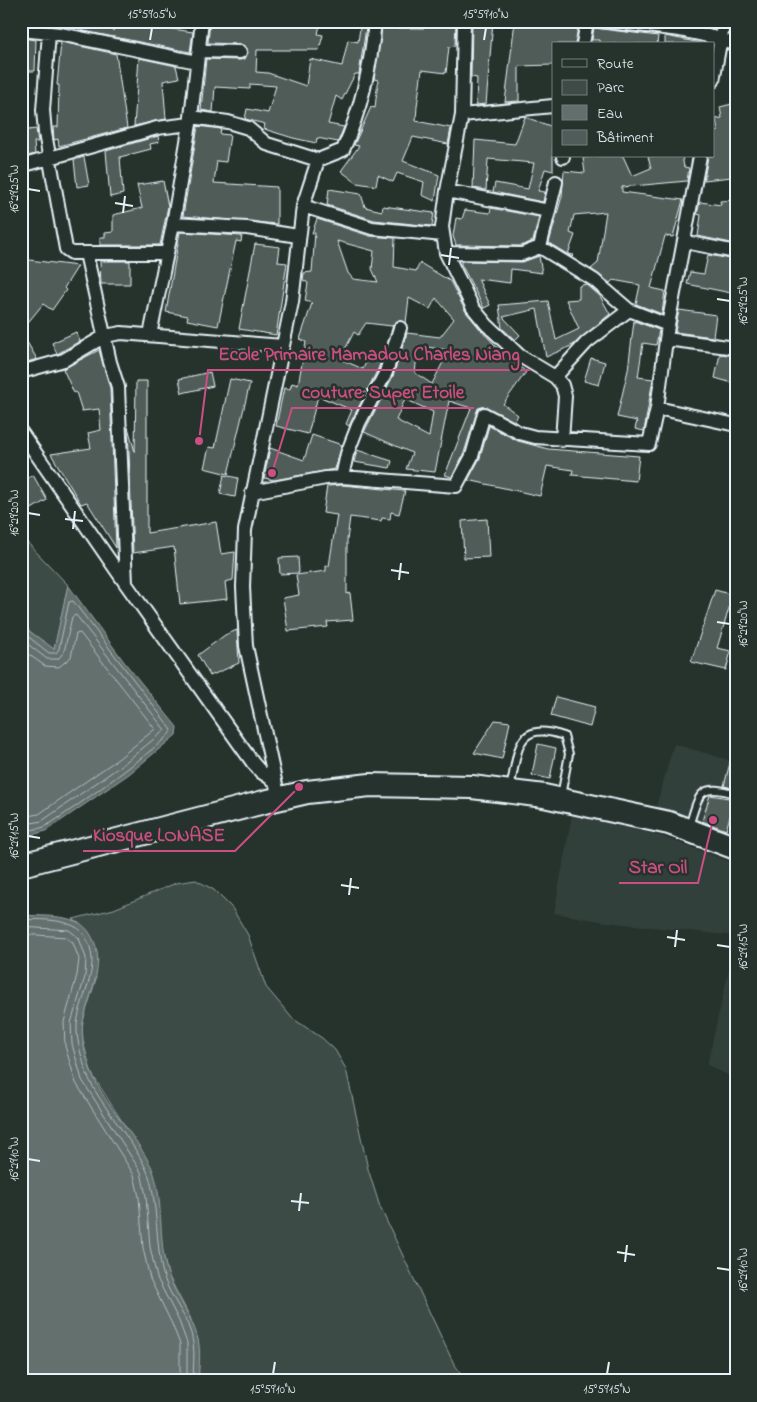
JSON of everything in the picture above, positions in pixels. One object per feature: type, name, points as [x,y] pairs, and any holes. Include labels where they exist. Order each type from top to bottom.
[{"type":"highway","points":[[21,866],[277,790],[307,792],[370,785],[428,784],[509,792],[561,800],[634,814],[688,829],[736,848]]},
{"type":"street","points":[[150,335],[173,224],[190,120],[202,21]]},
{"type":"street","points":[[21,166],[48,156],[190,120],[228,122],[248,128],[267,144],[318,160],[343,150],[364,88],[375,21]]},
{"type":"street","points":[[464,21],[462,115],[447,191],[443,235],[446,253],[473,308],[487,325],[520,356],[555,377],[562,385],[565,396],[562,440]]},
{"type":"street","points":[[583,42],[587,21]]},
{"type":"street","points":[[714,76],[724,21]]},
{"type":"street","points":[[609,22],[721,38],[736,45]]},
{"type":"street","points":[[57,29],[43,110],[48,156],[66,249],[72,253],[168,253]]},
{"type":"street","points":[[21,30],[57,29],[198,56],[240,52]]},
{"type":"street","points":[[462,115],[552,106]]},
{"type":"street","points":[[252,492],[342,477],[456,486],[472,456],[484,414],[520,433],[562,440],[646,446],[650,443],[657,408],[668,325],[700,158]]},
{"type":"street","points":[[277,790],[246,646],[245,530],[292,302],[298,236],[303,206],[318,160]]},
{"type":"street","points":[[540,248],[556,182]]},
{"type":"street","points":[[447,191],[549,211]]},
{"type":"street","points":[[303,206],[372,228],[443,235]]},
{"type":"street","points":[[173,224],[246,228],[298,236]]},
{"type":"street","points":[[685,242],[736,252]]},
{"type":"street","points":[[446,253],[522,254],[540,248],[551,252],[594,280],[628,310],[668,325]]},
{"type":"street","points":[[86,253],[118,387],[126,584]]},
{"type":"street","points":[[555,377],[587,342],[628,310]]},
{"type":"street","points":[[342,477],[347,454],[358,423],[386,372],[400,328]]},
{"type":"street","points":[[21,372],[64,360],[105,336],[121,333],[283,346]]},
{"type":"street","points":[[666,339],[736,348]]},
{"type":"street","points":[[657,408],[736,426]]},
{"type":"street","points":[[21,432],[126,584],[254,763],[277,790]]},
{"type":"lane","points":[[509,792],[520,744],[525,735],[535,731],[550,731],[564,736],[570,754],[561,800]]},
{"type":"lane","points":[[688,829],[700,797],[706,790],[713,788],[736,794]]},
{"type":"shaded area","points":[[674,744],[736,762],[736,851],[652,821]]},
{"type":"shaded area","points":[[572,815],[660,836],[736,864],[736,936],[606,922],[554,913]]},
{"type":"shaded area","points":[[736,939],[736,1079],[707,1065]]},
{"type":"green space","points":[[21,536],[68,585],[54,650],[21,625]]},
{"type":"green space","points":[[196,880],[214,890],[232,908],[248,935],[266,987],[292,1018],[322,1038],[335,1050],[346,1069],[368,1169],[380,1207],[453,1362],[466,1381],[198,1381],[198,1341],[190,1317],[168,1275],[161,1245],[157,1194],[151,1167],[92,1074],[83,1041],[82,1024],[96,979],[88,931],[73,919],[114,909],[176,883]]},
{"type":"water","points":[[68,585],[125,663],[177,727],[176,735],[129,774],[46,831],[21,838],[21,625],[54,649]]},
{"type":"water","points":[[21,916],[60,917],[76,922],[89,932],[95,943],[97,954],[96,977],[82,1028],[86,1055],[90,1068],[105,1098],[151,1166],[158,1191],[163,1248],[168,1274],[192,1322],[198,1339],[200,1355],[198,1381],[21,1381]]},
{"type":"building","points":[[115,21],[145,25],[145,21],[160,21],[159,27],[193,32],[190,52],[79,30],[81,22],[113,29],[113,31]]},
{"type":"building","points":[[210,21],[289,21],[289,24],[320,25],[318,34],[323,35],[319,50],[257,50],[256,72],[268,73],[306,86],[310,59],[342,66],[348,40],[358,42],[361,21],[367,21],[359,74],[355,74],[342,100],[336,96],[328,124],[344,127],[338,142],[317,138],[316,143],[293,138],[264,129],[265,124],[245,119],[247,109],[268,113],[276,86],[250,84],[250,89],[215,87],[213,112],[201,110],[206,59],[240,60],[244,59],[248,53],[247,48],[241,44],[208,43]]},
{"type":"building","points":[[383,21],[391,21],[392,28],[424,28],[424,21],[456,21],[455,46],[449,47],[446,73],[422,70],[416,121],[451,128],[448,144],[413,137],[403,161],[439,175],[435,201],[422,195],[424,182],[397,173],[393,182],[378,175],[376,186],[357,183],[341,171],[359,146],[354,145],[371,107],[375,108],[378,80],[374,79]]},
{"type":"building","points":[[472,21],[493,21],[486,104],[476,105],[477,78],[471,77]]},
{"type":"building","points":[[515,21],[541,21],[578,27],[575,42],[552,42],[552,65],[519,66],[519,101],[505,102]]},
{"type":"building","points":[[674,21],[713,21],[712,29]]},
{"type":"building","points":[[594,28],[658,36],[657,42],[600,42],[600,40],[592,40]]},
{"type":"building","points":[[665,36],[696,42],[665,42]]},
{"type":"building","points":[[21,38],[36,40],[35,71],[21,71]]},
{"type":"building","points":[[61,42],[116,54],[127,128],[59,146],[58,139],[54,140],[53,127],[58,127],[59,85],[57,85]]},
{"type":"building","points":[[139,58],[176,66],[179,78],[163,81],[166,119],[134,126]]},
{"type":"building","points":[[736,103],[736,174],[732,177],[704,180],[708,158],[714,158],[714,132],[718,131],[716,119],[722,118],[720,107]]},
{"type":"building","points":[[525,117],[552,127],[553,171],[545,169],[538,191],[545,192],[543,202],[493,192],[495,183],[528,189],[534,163],[488,159],[486,190],[473,188],[475,140],[515,144]]},
{"type":"building","points":[[198,126],[221,129],[220,134],[230,135],[226,162],[217,161],[214,183],[277,187],[277,224],[183,216]]},
{"type":"building","points":[[36,129],[38,142],[34,142],[35,154],[21,158],[21,131]]},
{"type":"building","points":[[158,136],[159,142],[150,144],[151,149],[120,157],[123,194],[110,197],[106,151]]},
{"type":"building","points":[[84,157],[89,185],[77,187],[74,160]]},
{"type":"building","points":[[583,158],[624,158],[632,176],[651,168],[648,158],[682,158],[684,167],[689,168],[687,181],[622,187],[622,192],[683,200],[673,237],[665,236],[651,288],[665,291],[662,314],[636,304],[640,285],[613,280],[610,283],[591,269],[598,263],[606,212],[574,215],[570,233],[575,235],[568,254],[574,255],[572,257],[549,243],[562,196],[564,171],[585,173]]},
{"type":"building","points":[[163,181],[168,206],[160,245],[100,245],[100,237],[105,237],[105,233],[113,232],[113,215],[142,208],[137,185]]},
{"type":"building","points":[[329,189],[361,194],[365,207],[382,211],[383,206],[434,213],[432,226],[374,220],[327,205]]},
{"type":"building","points":[[736,200],[736,244],[698,236],[701,215],[697,214],[700,202],[721,205],[720,201]]},
{"type":"building","points":[[491,208],[539,217],[533,241],[521,246],[456,245],[453,236],[456,218],[462,219],[465,210],[490,213]]},
{"type":"building","points":[[317,219],[370,236],[395,238],[394,267],[416,271],[420,263],[450,281],[466,312],[481,330],[506,357],[506,355],[526,372],[503,404],[518,415],[514,421],[487,407],[478,408],[464,453],[452,477],[445,475],[471,408],[449,401],[435,472],[406,469],[412,453],[364,432],[393,376],[407,333],[440,337],[454,319],[436,298],[430,309],[409,298],[406,323],[398,320],[392,326],[366,323],[358,335],[354,332],[340,359],[363,369],[370,353],[383,355],[378,369],[349,426],[346,424],[352,410],[318,396],[308,434],[276,426],[284,388],[290,389],[292,383],[298,385],[306,342],[300,339],[312,303],[305,301],[308,283],[303,280],[304,273],[312,272],[315,233],[312,233]],"holes":[[[337,241],[374,251],[372,269],[378,282],[353,279],[348,273]],[[418,346],[449,350],[432,384],[415,373]],[[405,399],[433,412],[429,437],[396,420]]]},
{"type":"building","points":[[180,232],[242,236],[241,242],[236,241],[218,326],[187,320],[188,316],[166,312]]},
{"type":"building","points":[[255,244],[280,247],[278,262],[287,263],[276,335],[239,329]]},
{"type":"building","points":[[708,255],[736,260],[736,294],[687,284],[690,272],[704,274]]},
{"type":"building","points":[[539,256],[542,273],[511,269],[510,283],[478,279],[490,305],[484,308],[461,264],[461,261],[522,262]]},
{"type":"building","points":[[21,259],[78,266],[64,288],[66,290],[52,310],[43,304],[21,331]]},
{"type":"building","points":[[100,261],[130,261],[130,284],[101,284]]},
{"type":"building","points":[[586,284],[600,296],[610,314],[573,345],[546,357],[537,309],[503,317],[520,335],[515,340],[502,328],[499,305],[548,301],[556,340],[579,329],[566,300],[579,299],[579,286]]},
{"type":"building","points":[[679,310],[716,315],[713,337],[675,332]]},
{"type":"building","points":[[634,321],[659,330],[656,345],[643,343],[638,377],[653,379],[644,431],[635,429],[637,421],[617,417],[628,370]]},
{"type":"building","points":[[21,332],[37,359],[21,364]]},
{"type":"building","points":[[76,332],[80,341],[57,354],[52,343]]},
{"type":"building","points":[[99,350],[110,388],[116,548],[87,502],[81,504],[51,454],[91,448],[88,433],[101,430],[99,409],[82,411],[76,392],[74,393],[63,369]]},
{"type":"building","points":[[720,354],[736,356],[736,384],[715,378]]},
{"type":"building","points":[[591,358],[605,362],[599,385],[584,381]]},
{"type":"building","points":[[210,372],[213,386],[182,393],[179,379]]},
{"type":"building","points":[[230,379],[250,383],[228,474],[204,468],[209,447],[215,448]]},
{"type":"building","points":[[136,381],[147,381],[147,533],[216,522],[221,554],[235,552],[233,580],[225,582],[227,599],[180,604],[174,547],[133,553],[128,427],[135,452]]},
{"type":"building","points":[[489,426],[518,441],[548,449],[639,456],[636,481],[572,475],[573,470],[547,466],[540,496],[468,480],[480,458]]},
{"type":"building","points":[[312,435],[342,445],[335,469],[274,480],[264,478],[270,448],[304,460]]},
{"type":"building","points":[[357,450],[392,461],[390,468],[354,462]]},
{"type":"building","points":[[33,475],[47,500],[21,515],[21,482]]},
{"type":"building","points":[[224,475],[238,478],[235,497],[220,494]]},
{"type":"building","points":[[342,485],[405,491],[399,514],[391,512],[390,519],[382,518],[381,521],[350,517],[347,540],[347,594],[350,593],[353,620],[327,622],[328,627],[288,631],[283,598],[299,595],[296,575],[326,571],[326,566],[329,566],[337,515],[323,513],[327,486]]},
{"type":"building","points":[[487,519],[489,557],[464,558],[462,521]]},
{"type":"building","points":[[298,557],[299,573],[280,574],[279,558]]},
{"type":"building","points":[[715,590],[733,595],[717,648],[731,651],[726,670],[691,662]]},
{"type":"building","points":[[237,630],[239,663],[210,676],[198,655],[225,635]]},
{"type":"building","points":[[556,697],[595,707],[590,727],[551,716]]},
{"type":"building","points":[[495,720],[510,722],[502,759],[474,753]]},
{"type":"building","points":[[538,744],[556,748],[550,779],[532,775]]},
{"type":"building","points":[[732,755],[736,755],[736,789],[724,786]]},
{"type":"building","points":[[710,795],[735,799],[726,830],[702,821]]},
{"type":"place","name":"Ecole Primaire Mamadou Charles Niang","points":[[199,441]]},
{"type":"place","name":"couture: Super Etoile","points":[[272,473]]},
{"type":"place","name":"Kiosque LONASE","points":[[299,787]]},
{"type":"place","name":"Star Oil","points":[[713,820]]}]
